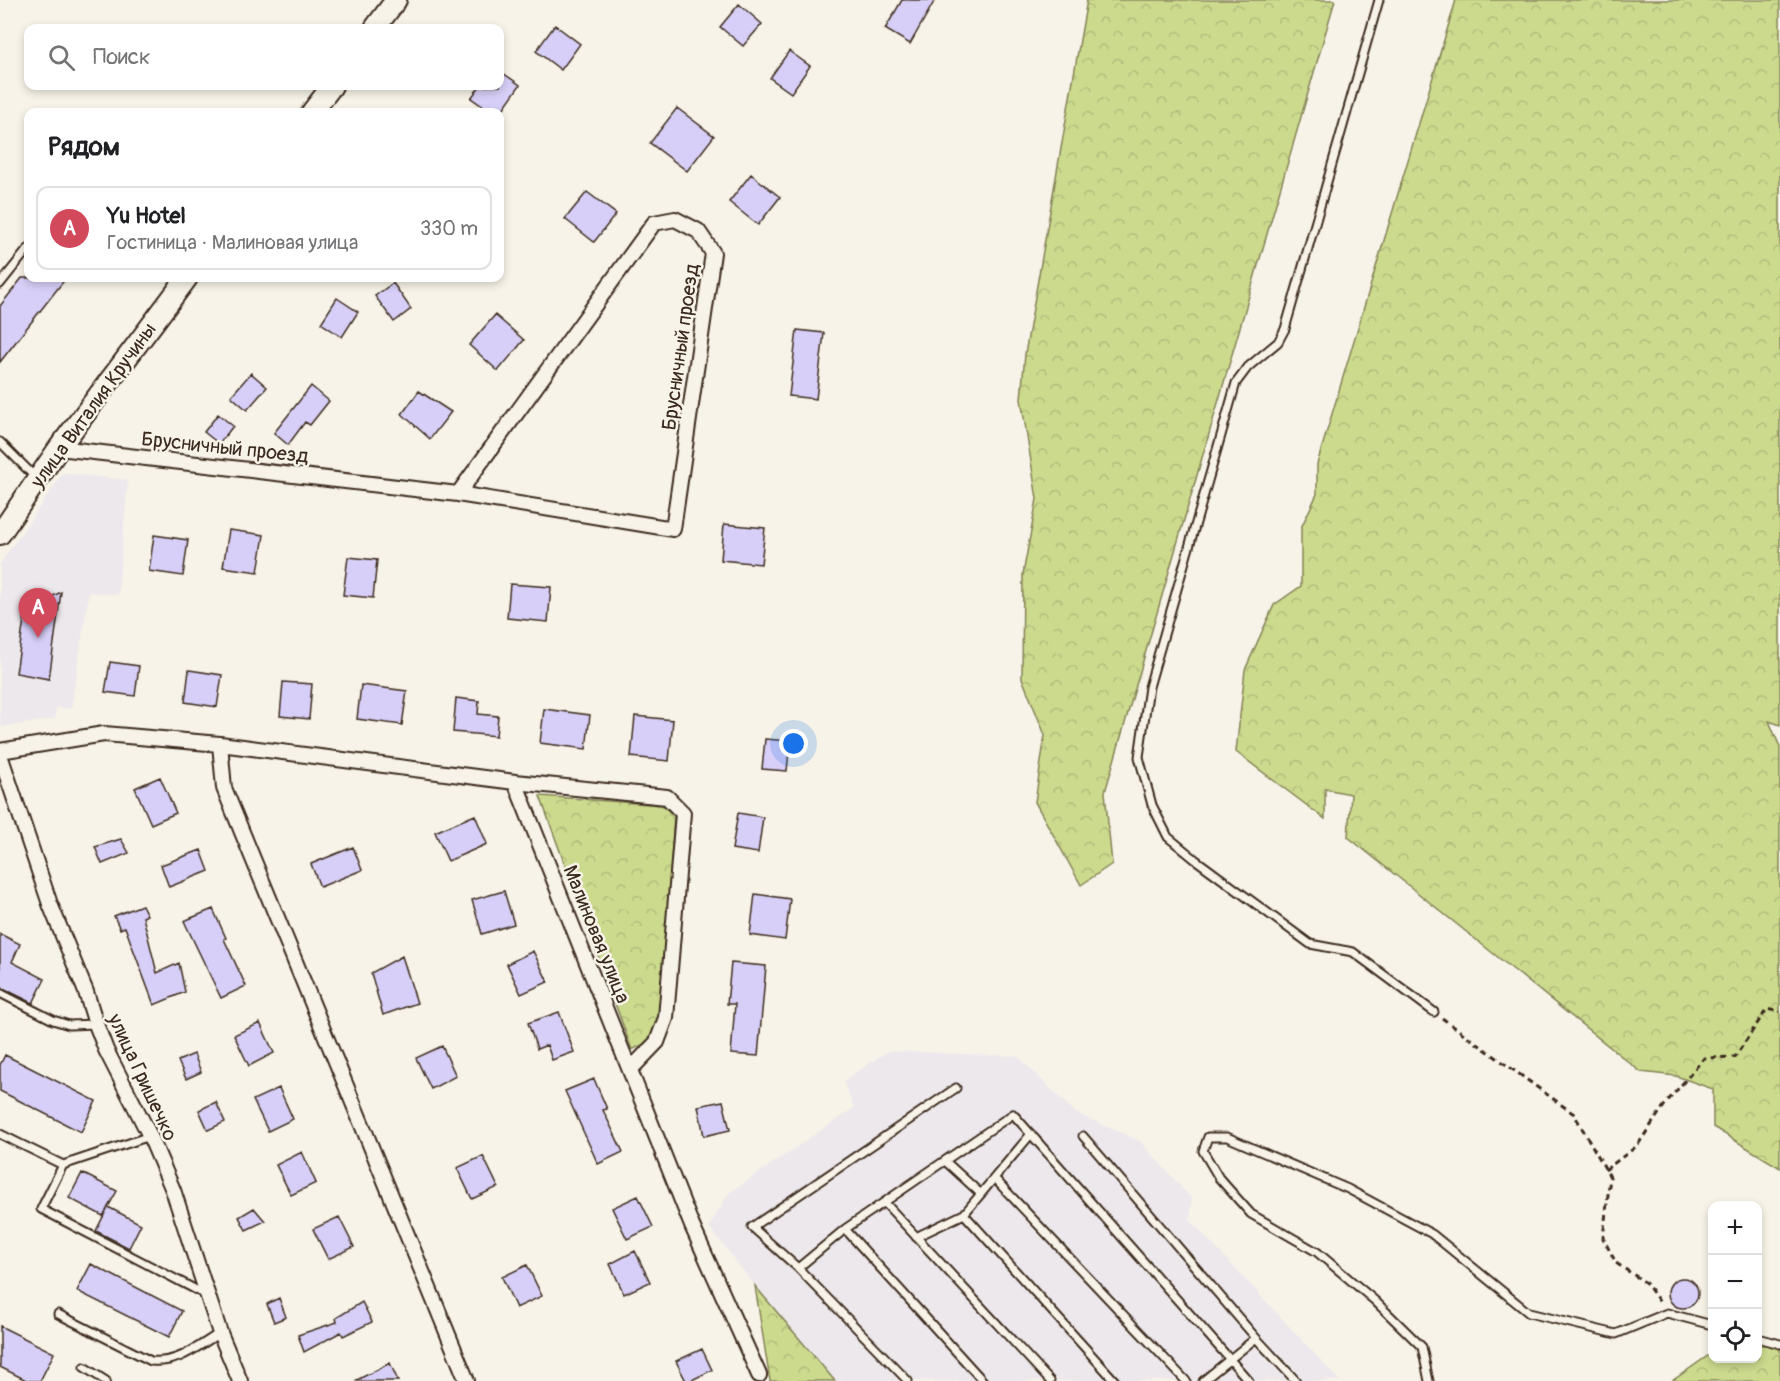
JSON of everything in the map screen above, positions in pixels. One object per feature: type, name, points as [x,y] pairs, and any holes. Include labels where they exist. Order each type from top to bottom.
[{"type":"street","points":[[378,24],[396,0]]},
{"type":"street","points":[[315,108],[329,90]]},
{"type":"street","name":"Брусничный проезд","points":[[59,448],[458,494],[673,529],[713,253],[698,231],[675,219],[654,223],[458,494]]},
{"type":"street","name":"улица Виталия Кручины","points":[[0,534],[59,448],[185,282]]},
{"type":"street","points":[[0,751],[104,734],[220,744],[515,782],[667,796],[683,813],[666,1018],[657,1042],[630,1070]]},
{"type":"street","points":[[220,744],[224,788],[467,1381]]},
{"type":"street","name":"улица Гришечко","points":[[0,755],[46,893],[86,992],[96,1024],[106,1050],[150,1136],[173,1190],[220,1333],[240,1381]]},
{"type":"street","name":"Малиновая улица","points":[[515,782],[692,1226],[759,1375]]},
{"type":"lane","points":[[1379,0],[1285,329],[1278,342],[1248,367],[1236,384],[1149,687],[1139,757],[1152,805],[1168,837],[1310,944],[1353,952],[1434,1012]]},
{"type":"lane","points":[[0,284],[24,254]]},
{"type":"lane","points":[[0,442],[37,479]]},
{"type":"lane","points":[[0,993],[53,1020],[69,1025],[96,1024]]},
{"type":"lane","points":[[905,1380],[798,1268],[752,1227],[956,1088]]},
{"type":"lane","points":[[798,1268],[845,1229],[1013,1114],[1250,1381]]},
{"type":"lane","points":[[0,1134],[63,1165],[150,1136]]},
{"type":"lane","points":[[916,1238],[964,1214],[1030,1134]]},
{"type":"lane","points":[[1083,1136],[1256,1338],[1296,1381]]},
{"type":"lane","points":[[1429,1381],[1422,1347],[1374,1300],[1317,1252],[1251,1214],[1219,1178],[1203,1151],[1208,1137],[1227,1137],[1348,1189],[1432,1234],[1528,1313],[1616,1334],[1667,1312],[1708,1324]]},
{"type":"lane","points":[[945,1161],[981,1194]]},
{"type":"lane","points":[[63,1165],[41,1209],[208,1296]]},
{"type":"lane","points":[[994,1178],[1186,1381]]},
{"type":"lane","points":[[885,1203],[1050,1381]]},
{"type":"lane","points":[[964,1214],[1115,1381]]},
{"type":"lane","points":[[845,1229],[983,1381]]},
{"type":"lane","points":[[58,1314],[151,1361],[163,1362],[177,1359],[220,1333]]},
{"type":"lane","points":[[1203,1381],[1256,1338]]},
{"type":"lane","points":[[1762,1339],[1780,1344]]},
{"type":"lane","points":[[84,1367],[106,1381]]},
{"type":"path","points":[[1605,1170],[1637,1146],[1666,1103],[1704,1058],[1735,1057],[1767,1009],[1780,1012]]},
{"type":"path","points":[[1434,1012],[1574,1114],[1610,1178],[1603,1238],[1616,1263],[1646,1283],[1667,1312]]},
{"type":"shaded area","points":[[63,473],[128,480],[118,595],[89,592],[71,709],[56,707],[55,719],[2,727],[0,718],[0,564]]},
{"type":"shaded area","points":[[888,1051],[1017,1056],[1076,1113],[1140,1141],[1192,1199],[1190,1220],[1340,1381],[835,1381],[709,1227],[729,1193],[854,1108],[843,1081]]},
{"type":"green space","points":[[1087,0],[1335,0],[1105,792],[1112,864],[1081,885],[1035,802],[1045,735],[1022,678],[1023,574],[1037,499],[1021,399],[1025,354]]},
{"type":"green space","points":[[1456,0],[1780,0],[1780,725],[1769,721],[1780,747],[1780,1168],[1713,1127],[1713,1089],[1676,1076],[1641,1072],[1348,837],[1351,794],[1325,789],[1325,819],[1236,752],[1245,670],[1274,605],[1301,586],[1301,528],[1317,494],[1317,464]]},
{"type":"green space","points":[[540,796],[662,805],[674,816],[661,1012],[650,1041],[632,1050]]},
{"type":"green space","points":[[755,1286],[835,1381],[770,1381]]},
{"type":"green space","points":[[1762,1345],[1780,1345],[1780,1381],[1672,1381],[1708,1356],[1708,1363],[1762,1363]]},
{"type":"building","points":[[902,0],[935,0],[910,44],[885,29]]},
{"type":"building","points":[[739,4],[762,24],[743,46],[720,27]]},
{"type":"building","points":[[555,25],[580,44],[561,70],[536,51]]},
{"type":"building","points":[[789,51],[810,66],[791,93],[770,78]]},
{"type":"building","points":[[504,74],[520,85],[504,108],[485,108],[471,98],[477,90],[504,90]]},
{"type":"building","points":[[677,108],[714,136],[687,171],[650,143]]},
{"type":"building","points":[[751,174],[780,197],[758,225],[729,202]]},
{"type":"building","points":[[587,192],[616,214],[594,242],[565,219]]},
{"type":"building","points":[[22,278],[24,282],[63,282],[0,362],[0,306]]},
{"type":"building","points":[[393,283],[411,309],[394,322],[375,296]]},
{"type":"building","points":[[337,298],[358,312],[342,337],[321,323]]},
{"type":"building","points":[[495,315],[524,340],[498,371],[469,345]]},
{"type":"building","points":[[797,330],[824,333],[816,399],[789,396]]},
{"type":"building","points":[[251,373],[267,387],[247,410],[231,396]]},
{"type":"building","points":[[311,386],[329,401],[310,425],[305,422],[288,445],[274,433]]},
{"type":"building","points":[[419,391],[451,412],[430,439],[402,414]]},
{"type":"building","points":[[218,414],[233,426],[219,444],[204,432]]},
{"type":"building","points":[[724,524],[765,528],[761,564],[721,560]]},
{"type":"building","points":[[229,530],[264,535],[258,572],[223,567]]},
{"type":"building","points":[[154,535],[188,540],[183,576],[149,571]]},
{"type":"building","points":[[348,557],[377,560],[373,598],[343,595]]},
{"type":"building","points":[[510,584],[551,587],[548,622],[507,618]]},
{"type":"building","points":[[61,592],[49,679],[16,673],[27,600],[39,603]]},
{"type":"building","points":[[110,662],[139,666],[135,696],[105,692]]},
{"type":"building","points":[[189,670],[222,675],[217,707],[185,702]]},
{"type":"building","points":[[283,682],[312,684],[309,719],[280,716]]},
{"type":"building","points":[[361,685],[407,691],[402,725],[357,719]]},
{"type":"building","points":[[456,698],[479,701],[478,714],[498,716],[496,736],[453,732]]},
{"type":"building","points":[[544,709],[590,715],[586,749],[540,743]]},
{"type":"building","points":[[635,716],[673,720],[669,761],[631,757]]},
{"type":"building","points":[[765,739],[790,741],[787,771],[762,769]]},
{"type":"building","points":[[160,777],[176,813],[151,824],[135,788]]},
{"type":"building","points":[[738,813],[763,817],[758,853],[732,849]]},
{"type":"building","points":[[475,815],[487,844],[448,861],[435,832]]},
{"type":"building","points":[[121,839],[129,853],[102,864],[95,847]]},
{"type":"building","points":[[353,847],[362,870],[320,887],[311,864]]},
{"type":"building","points":[[201,850],[209,871],[169,887],[161,865]]},
{"type":"building","points":[[504,891],[514,924],[482,934],[472,900]]},
{"type":"building","points":[[755,894],[790,899],[785,940],[750,935]]},
{"type":"building","points":[[142,905],[147,915],[143,917],[157,973],[179,963],[185,992],[154,1005],[125,927],[120,929],[114,916]]},
{"type":"building","points":[[213,909],[246,986],[221,998],[184,921]]},
{"type":"building","points":[[0,934],[20,944],[12,962],[45,979],[33,1003],[0,987]]},
{"type":"building","points":[[533,951],[548,982],[521,994],[507,964]]},
{"type":"building","points":[[402,956],[417,1003],[383,1015],[371,973]]},
{"type":"building","points":[[731,963],[766,966],[758,1056],[731,1054],[735,1004],[727,1004]]},
{"type":"building","points":[[559,1012],[574,1052],[552,1060],[547,1045],[537,1049],[528,1023]]},
{"type":"building","points":[[260,1023],[274,1053],[249,1066],[234,1035]]},
{"type":"building","points":[[442,1046],[456,1076],[431,1089],[416,1058]]},
{"type":"building","points":[[194,1054],[201,1072],[186,1079],[178,1061]]},
{"type":"building","points":[[5,1055],[96,1101],[81,1132],[0,1091],[0,1065]]},
{"type":"building","points":[[594,1079],[607,1109],[603,1110],[623,1152],[598,1164],[565,1091]]},
{"type":"building","points":[[279,1088],[293,1119],[268,1131],[253,1100]]},
{"type":"building","points":[[723,1101],[730,1130],[704,1136],[698,1106]]},
{"type":"building","points":[[216,1102],[225,1122],[208,1130],[199,1110]]},
{"type":"building","points":[[302,1152],[316,1183],[291,1195],[276,1165]]},
{"type":"building","points":[[483,1156],[498,1187],[472,1199],[457,1168]]},
{"type":"building","points":[[82,1173],[117,1191],[103,1216],[69,1198]]},
{"type":"building","points":[[638,1196],[653,1227],[627,1239],[612,1208]]},
{"type":"building","points":[[108,1207],[141,1224],[129,1248],[96,1231]]},
{"type":"building","points":[[254,1208],[265,1221],[246,1230],[239,1217]]},
{"type":"building","points":[[339,1217],[354,1247],[328,1259],[313,1229]]},
{"type":"building","points":[[635,1251],[650,1282],[624,1294],[610,1264]]},
{"type":"building","points":[[91,1264],[182,1311],[169,1337],[77,1291]]},
{"type":"building","points":[[527,1265],[542,1296],[516,1308],[502,1277]]},
{"type":"building","points":[[1683,1278],[1694,1282],[1698,1293],[1694,1304],[1683,1308],[1672,1304],[1668,1293],[1672,1282]]},
{"type":"building","points":[[279,1298],[286,1317],[274,1322],[267,1304]]},
{"type":"building","points":[[362,1302],[372,1322],[343,1336],[341,1332],[304,1352],[298,1335],[337,1322],[336,1318]]},
{"type":"building","points":[[0,1326],[54,1353],[40,1381],[28,1381],[0,1367]]},
{"type":"building","points":[[702,1349],[712,1370],[686,1381],[676,1361]]},
{"type":"building","points":[[390,1363],[398,1381],[355,1381]]},
{"type":"place","name":"Yu Hotel","points":[[38,638]]}]
